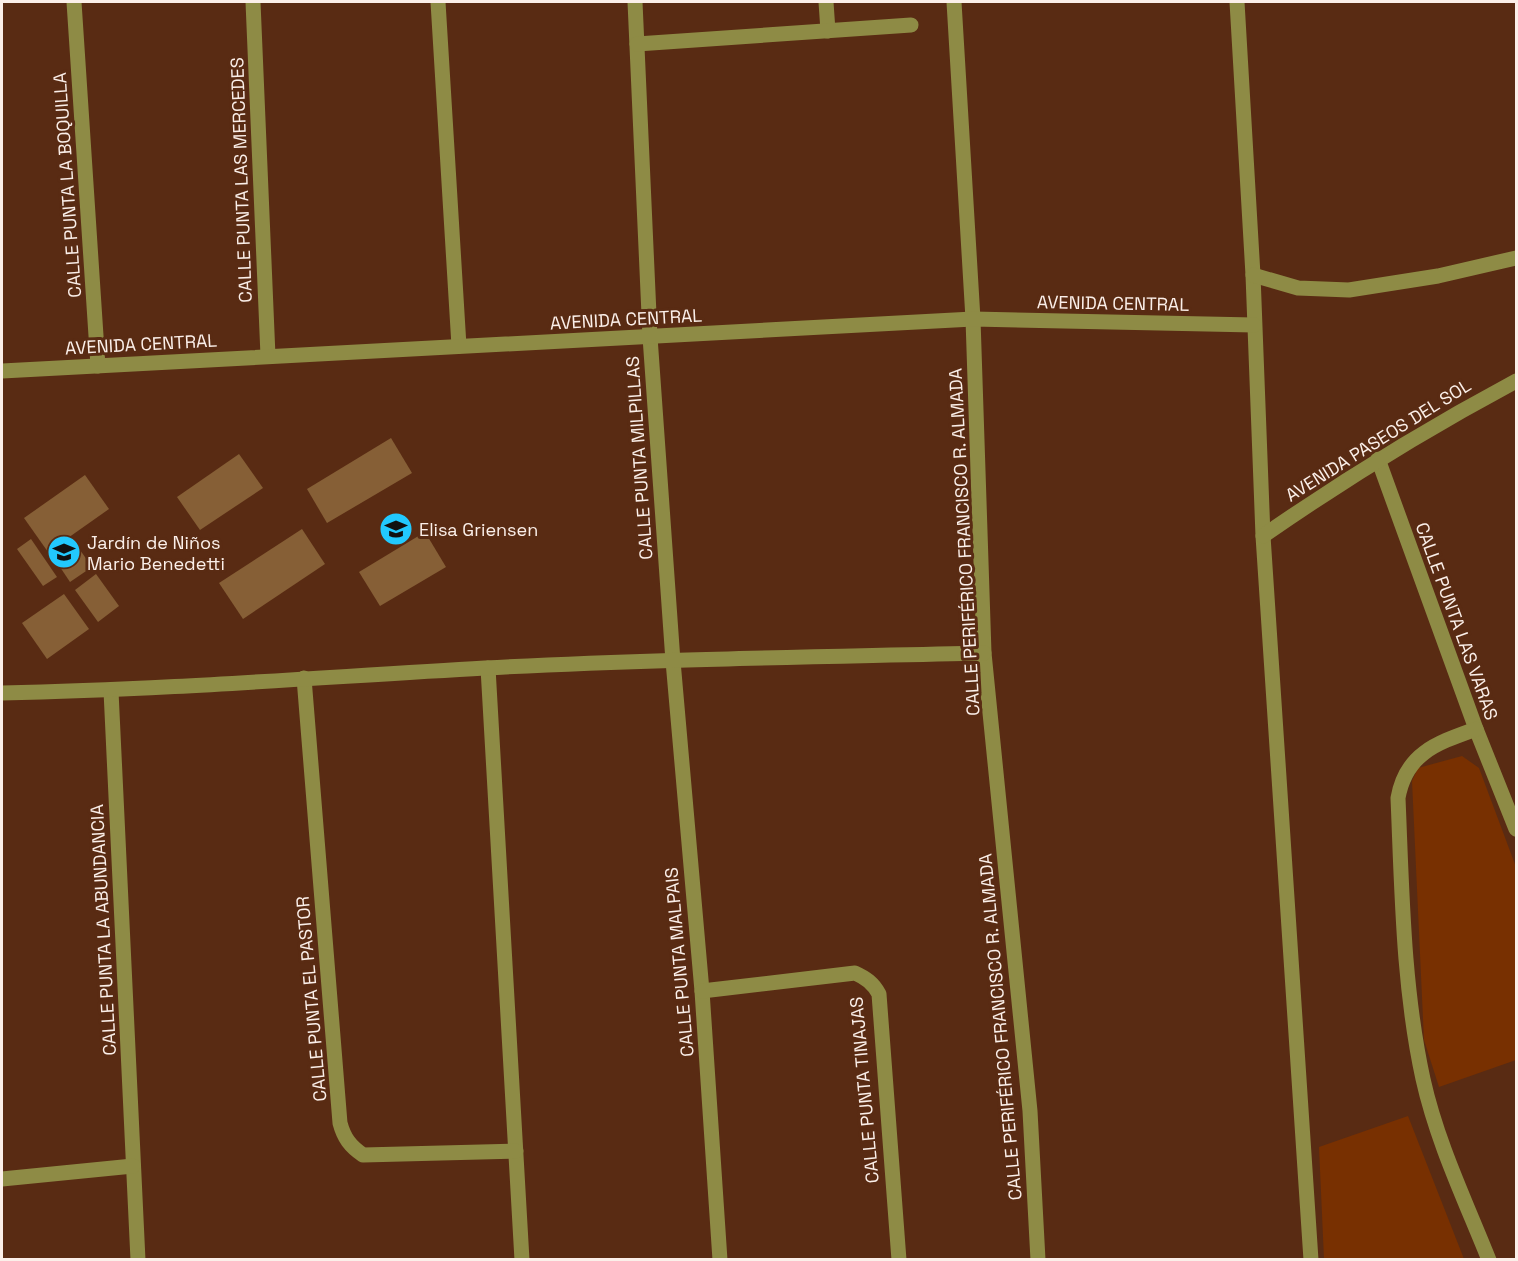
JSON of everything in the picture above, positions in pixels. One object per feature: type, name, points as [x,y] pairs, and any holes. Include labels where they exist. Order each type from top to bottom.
[{"type":"street","name":"CALLE PUNTA LA BOQUILLA","points":[[74,2],[98,366]]},
{"type":"street","name":"CALLE PUNTA LAS MERCEDES","points":[[253,2],[268,356]]},
{"type":"street","points":[[438,2],[459,346]]},
{"type":"street","name":"CALLE PUNTA MILPILLAS","points":[[635,2],[650,337],[673,661]]},
{"type":"street","points":[[826,2],[828,31]]},
{"type":"street","name":"CALLE PERIFÉRICO FRANCISCO R. ALMADA","points":[[954,2],[973,319],[984,653],[1030,1111],[1038,1260]]},
{"type":"street","points":[[1237,2],[1253,275],[1263,536],[1311,1260]]},
{"type":"street","points":[[637,44],[911,25]]},
{"type":"street","points":[[1253,275],[1298,288],[1349,290],[1438,276],[1516,258]]},
{"type":"street","name":"AVENIDA CENTRAL","points":[[2,371],[973,319],[1254,325]]},
{"type":"street","name":"AVENIDA PASEOS DEL SOL","points":[[1263,536],[1378,459],[1461,410],[1516,381]]},
{"type":"street","name":"CALLE PUNTA LAS VARAS","points":[[1378,459],[1476,729],[1516,828]]},
{"type":"street","points":[[2,693],[111,691],[488,668],[984,653]]},
{"type":"street","name":"CALLE PUNTA MALPAIS","points":[[673,661],[702,991],[720,1260]]},
{"type":"street","points":[[488,668],[522,1260]]},
{"type":"street","name":"CALLE PUNTA EL PASTOR","points":[[304,678],[340,1123],[344,1136],[351,1147],[363,1155],[516,1151]]},
{"type":"street","name":"CALLE PUNTA LA ABUNDANCIA","points":[[111,691],[138,1260]]},
{"type":"street","points":[[1476,729],[1448,739],[1424,753],[1407,769],[1401,781],[1398,798],[1405,957],[1412,1019],[1423,1079],[1436,1127],[1489,1260]]},
{"type":"street","name":"CALLE PUNTA TINAJAS","points":[[702,991],[855,973],[867,978],[875,986],[879,994],[899,1260]]},
{"type":"street","points":[[2,1179],[134,1166]]},
{"type":"shaded area","points":[[1462,756],[1479,768],[1516,867],[1516,1060],[1439,1087],[1424,1040],[1412,781],[1418,768]]},
{"type":"shaded area","points":[[1408,1116],[1464,1259],[1324,1259],[1319,1147]]},
{"type":"building","points":[[391,438],[412,473],[327,523],[307,489]]},
{"type":"building","points":[[239,454],[263,488],[200,530],[177,497]]},
{"type":"building","points":[[85,475],[109,509],[48,552],[24,518]]},
{"type":"building","points":[[302,529],[325,564],[243,619],[219,583]]},
{"type":"building","points":[[425,532],[446,567],[380,606],[359,572]]},
{"type":"building","points":[[31,539],[57,577],[43,586],[17,549]]},
{"type":"building","points":[[73,540],[92,567],[70,582],[52,555]]},
{"type":"building","points":[[96,574],[119,606],[98,622],[75,590]]},
{"type":"building","points":[[64,594],[89,629],[47,659],[22,623]]},
{"type":"place","name":"Elisa Griensen","points":[[396,529]]},
{"type":"place","name":"Jardín de Niños Mario Benedetti","points":[[64,552]]}]
